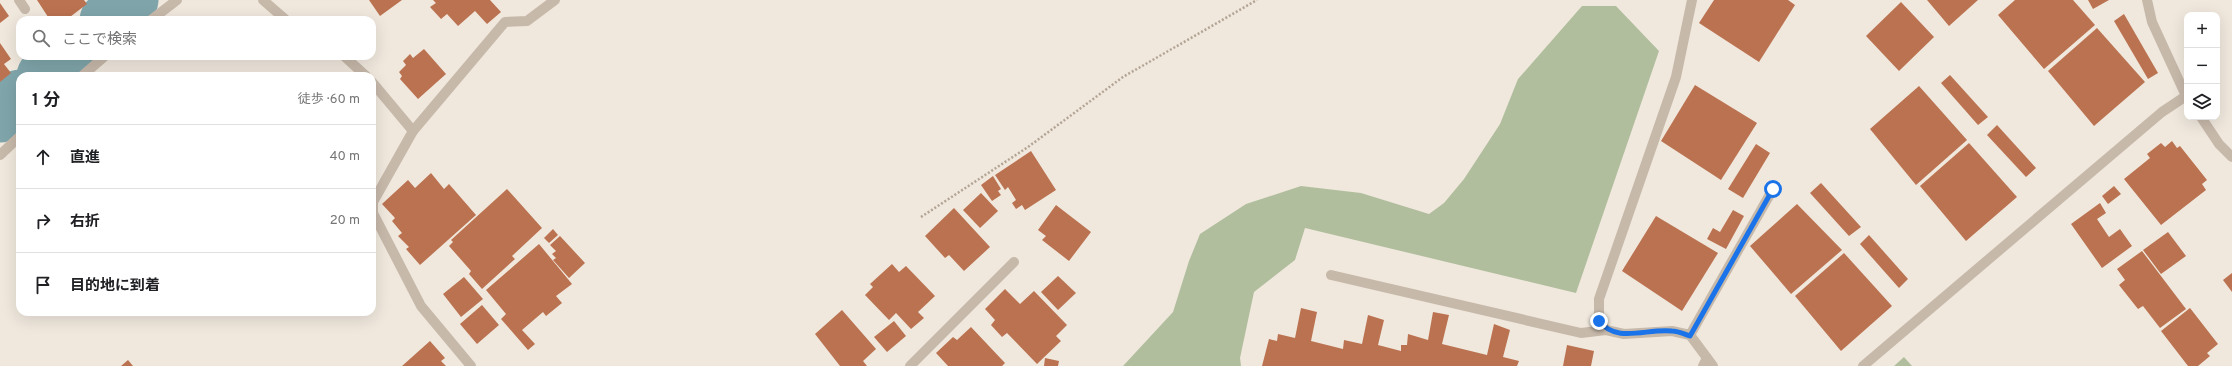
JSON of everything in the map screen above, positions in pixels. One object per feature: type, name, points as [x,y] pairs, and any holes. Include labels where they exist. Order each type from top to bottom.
[{"type":"street","points":[[19,0],[25,9]]},
{"type":"street","points":[[156,16],[177,0]]},
{"type":"street","points":[[263,0],[281,16]]},
{"type":"street","points":[[376,197],[413,131],[505,22],[527,21],[555,0]]},
{"type":"street","points":[[1606,330],[1599,321],[1599,299],[1676,77],[1692,0]]},
{"type":"street","points":[[2147,0],[2152,22],[2184,91]]},
{"type":"street","points":[[87,72],[100,60]]},
{"type":"street","points":[[348,60],[362,72]]},
{"type":"street","points":[[376,87],[413,131]]},
{"type":"street","points":[[1863,366],[2162,112],[2184,99]]},
{"type":"street","points":[[2203,120],[2220,144],[2232,157]]},
{"type":"street","points":[[0,155],[16,140]]},
{"type":"street","points":[[1690,336],[1773,189]]},
{"type":"street","points":[[376,219],[421,306],[471,366]]},
{"type":"street","points":[[910,366],[1014,262]]},
{"type":"street","points":[[1331,275],[1581,333],[1606,330],[1624,334],[1672,330],[1690,336],[1708,363]]},
{"type":"path","points":[[921,217],[1028,147],[1123,77],[1257,0]]},
{"type":"green space","points":[[1582,6],[1616,6],[1659,51],[1576,293],[1305,228],[1295,260],[1254,292],[1240,358],[1241,366],[1123,366],[1173,312],[1189,261],[1200,234],[1246,204],[1301,186],[1361,193],[1429,214],[1444,203],[1464,179],[1500,124],[1518,79]]},
{"type":"green space","points":[[1904,357],[1912,366],[1894,366]]},
{"type":"building","points":[[37,0],[84,0],[87,4],[71,16],[47,16]]},
{"type":"building","points":[[369,0],[402,0],[380,16]]},
{"type":"building","points":[[433,0],[490,0],[501,12],[487,24],[475,11],[458,26],[447,14],[441,19],[430,7],[436,3]]},
{"type":"building","points":[[1714,0],[1788,0],[1795,5],[1759,62],[1699,23]]},
{"type":"building","points":[[1927,0],[1978,0],[1949,26]]},
{"type":"building","points":[[2015,0],[2073,0],[2095,25],[2044,69],[1998,15]]},
{"type":"building","points":[[2088,0],[2109,0],[2093,9]]},
{"type":"building","points":[[1901,2],[1934,37],[1899,71],[1866,36]]},
{"type":"building","points":[[0,3],[9,16],[0,23]]},
{"type":"building","points":[[2124,14],[2158,73],[2148,79],[2114,21]]},
{"type":"building","points":[[2097,28],[2145,82],[2094,126],[2048,71]]},
{"type":"building","points":[[0,43],[11,59],[4,64],[11,73],[0,82]]},
{"type":"building","points":[[424,49],[446,74],[418,99],[400,79],[402,76],[399,72],[406,65],[403,61],[410,54],[413,58]]},
{"type":"building","points":[[1950,75],[1988,117],[1978,125],[1941,83]]},
{"type":"building","points":[[1695,85],[1757,123],[1721,180],[1661,141]]},
{"type":"building","points":[[1919,86],[1967,140],[1916,185],[1870,129]]},
{"type":"building","points":[[1997,125],[2036,168],[2026,177],[1987,135]]},
{"type":"building","points":[[2172,141],[2177,148],[2180,146],[2207,180],[2202,184],[2206,190],[2161,225],[2124,179],[2150,158],[2147,154],[2161,143],[2165,147]]},
{"type":"building","points":[[1969,143],[2017,197],[1966,241],[1920,186]]},
{"type":"building","points":[[1756,144],[1770,153],[1743,198],[1728,189]]},
{"type":"building","points":[[1031,151],[1056,190],[1025,210],[1022,205],[1016,209],[1012,203],[1016,200],[1008,187],[1005,190],[995,175]]},
{"type":"building","points":[[431,173],[444,189],[449,184],[476,215],[420,265],[406,249],[409,247],[398,236],[402,233],[392,221],[395,218],[382,204],[408,180],[415,188]]},
{"type":"building","points":[[993,176],[1001,189],[998,191],[1001,195],[992,201],[981,185]]},
{"type":"building","points":[[1821,183],[1861,227],[1849,236],[1810,193]]},
{"type":"building","points":[[2114,186],[2121,194],[2108,204],[2102,196]]},
{"type":"building","points":[[507,189],[542,228],[512,256],[515,259],[482,289],[469,274],[471,271],[449,246],[453,242],[451,240]]},
{"type":"building","points":[[981,193],[998,211],[980,228],[963,210]]},
{"type":"building","points":[[2100,203],[2106,213],[2097,219],[2109,237],[2120,229],[2132,246],[2102,268],[2071,224]]},
{"type":"building","points":[[1797,204],[1842,250],[1791,294],[1750,246]]},
{"type":"building","points":[[1056,205],[1091,232],[1069,261],[1042,240],[1046,236],[1038,230]]},
{"type":"building","points":[[954,208],[990,247],[964,271],[949,255],[945,258],[925,236]]},
{"type":"building","points":[[1733,210],[1744,216],[1726,249],[1707,239],[1713,228],[1720,232]]},
{"type":"building","points":[[1656,216],[1718,253],[1682,311],[1622,271]]},
{"type":"building","points":[[553,229],[558,235],[549,243],[544,238]]},
{"type":"building","points":[[2168,232],[2186,256],[2161,274],[2143,250]]},
{"type":"building","points":[[1869,235],[1908,279],[1899,288],[1860,244]]},
{"type":"building","points":[[560,236],[585,263],[569,278],[553,260],[556,258],[552,254],[556,251],[550,245]]},
{"type":"building","points":[[539,244],[572,284],[556,296],[562,303],[546,316],[543,312],[522,330],[535,344],[528,350],[501,319],[506,314],[486,290]]},
{"type":"building","points":[[2142,251],[2186,309],[2160,328],[2143,306],[2138,309],[2119,285],[2125,280],[2117,269]]},
{"type":"building","points":[[1844,253],[1892,306],[1841,351],[1795,296]]},
{"type":"building","points":[[892,264],[899,272],[906,266],[935,296],[918,312],[924,318],[911,329],[896,313],[889,320],[865,295],[873,287],[870,284]]},
{"type":"building","points":[[2232,273],[2232,292],[2223,280]]},
{"type":"building","points":[[1058,276],[1076,293],[1058,310],[1041,292]]},
{"type":"building","points":[[464,277],[483,299],[461,317],[443,294]]},
{"type":"building","points":[[1005,289],[1020,304],[1034,291],[1067,325],[1056,336],[1061,341],[1037,364],[1007,333],[1002,337],[991,325],[995,320],[985,309]]},
{"type":"building","points":[[482,305],[499,325],[477,344],[460,324]]},
{"type":"building","points":[[1301,308],[1317,312],[1311,341],[1343,349],[1344,340],[1362,344],[1368,315],[1384,320],[1378,345],[1401,351],[1401,345],[1407,345],[1408,334],[1428,340],[1433,312],[1449,315],[1442,344],[1487,355],[1494,324],[1510,330],[1503,357],[1519,361],[1517,366],[1262,366],[1269,339],[1277,341],[1278,334],[1295,338]]},
{"type":"building","points":[[2190,308],[2218,344],[2207,353],[2210,356],[2198,366],[2188,366],[2161,331]]},
{"type":"building","points":[[842,310],[876,349],[863,361],[867,366],[840,366],[815,334]]},
{"type":"building","points":[[894,321],[906,336],[887,352],[874,337]]},
{"type":"building","points":[[971,327],[1005,363],[1002,366],[948,366],[936,353],[953,337],[957,340]]},
{"type":"building","points":[[430,341],[445,358],[441,361],[446,366],[402,366]]},
{"type":"building","points":[[1567,345],[1594,351],[1591,366],[1563,366]]},
{"type":"building","points":[[1045,358],[1059,361],[1058,366],[1044,366]]},
{"type":"building","points":[[128,360],[133,366],[121,366]]},
{"type":"waterway","points":[[112,16],[131,0]]},
{"type":"waterway","points":[[48,72],[62,60]]},
{"type":"waterway","points":[[0,115],[16,101]]},
{"type":"route","points":[[1599,321],[1606,330],[1624,334],[1672,330],[1690,336],[1773,189]]}]
